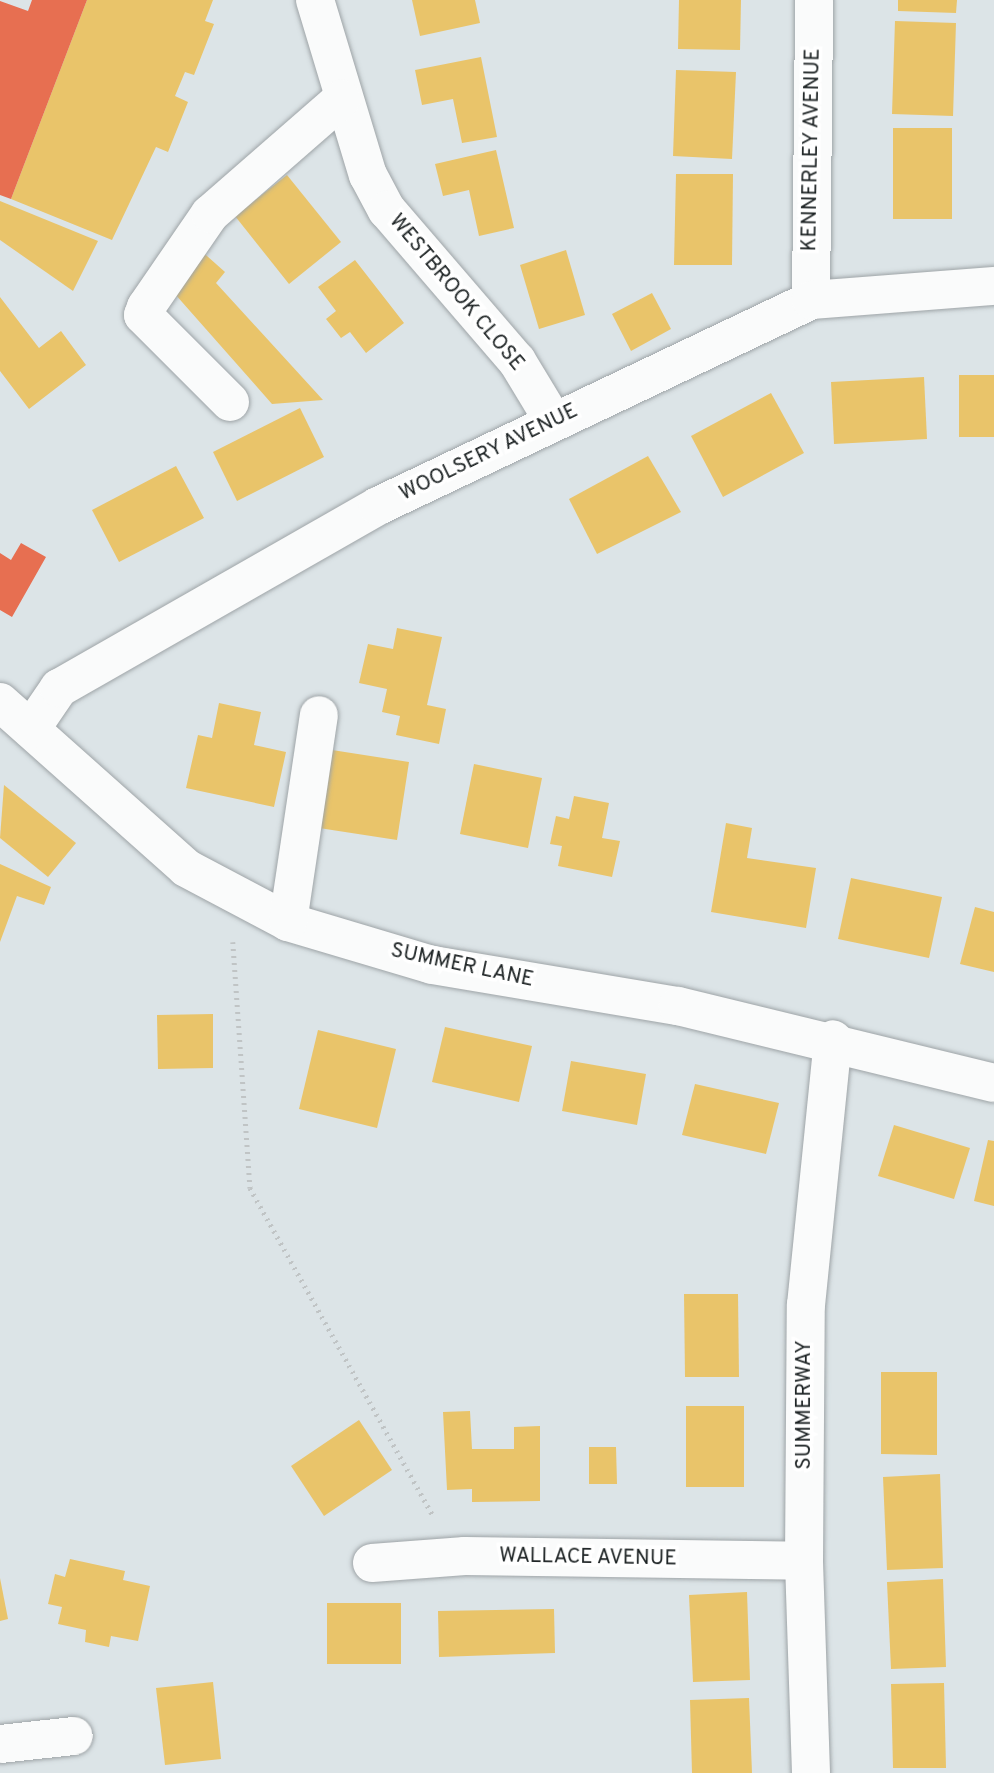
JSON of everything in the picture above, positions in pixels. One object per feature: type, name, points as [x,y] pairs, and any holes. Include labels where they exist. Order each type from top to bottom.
[{"type":"street","name":"WESTBROOK CLOSE","points":[[315,0],[342,99],[387,210],[517,361],[554,422]]},
{"type":"street","name":"KENNERLEY AVENUE","points":[[811,300],[814,0]]},
{"type":"street","points":[[230,401],[144,315],[146,307],[210,214],[342,99]]},
{"type":"street","name":"WOOLSERY AVENUE","points":[[31,729],[59,688],[378,506],[811,300],[994,286]]},
{"type":"street","name":"SUMMER LANE","points":[[0,702],[186,868],[289,922],[432,965],[833,1039],[994,1083]]},
{"type":"street","points":[[289,922],[320,715]]},
{"type":"street","name":"SUMMERWAY","points":[[811,1773],[804,1561],[806,1305],[833,1039]]},
{"type":"street","name":"WALLACE AVENUE","points":[[372,1563],[465,1556],[804,1561]]},
{"type":"street","points":[[0,1744],[74,1736]]},
{"type":"path","points":[[237,896],[230,968],[250,1188],[426,1506],[465,1556]]},
{"type":"building: Homes","points":[[87,0],[213,0],[205,21],[214,24],[194,75],[185,72],[175,96],[188,102],[168,152],[156,147],[112,240],[11,199]]},
{"type":"building: Homes","points":[[412,0],[475,0],[480,23],[420,36]]},
{"type":"building: Homes","points":[[679,0],[741,0],[740,50],[678,49]]},
{"type":"building: Homes","points":[[898,0],[957,0],[956,13],[898,11]]},
{"type":"building: Homes","points":[[895,21],[956,23],[953,116],[892,114]]},
{"type":"building: Homes","points":[[481,57],[497,137],[462,143],[453,99],[422,105],[415,70]]},
{"type":"building: Homes","points":[[676,70],[736,72],[732,159],[673,156]]},
{"type":"building: Homes","points":[[893,128],[952,128],[952,219],[893,219]]},
{"type":"building: Homes","points":[[496,150],[514,228],[479,236],[469,190],[443,196],[435,164]]},
{"type":"building: Homes","points":[[676,174],[733,174],[732,265],[674,265]]},
{"type":"building: Homes","points":[[287,175],[341,242],[289,284],[235,216]]},
{"type":"building: Homes","points":[[0,201],[98,241],[73,291],[0,240]]},
{"type":"building: Homes","points":[[198,248],[225,272],[216,283],[323,400],[272,404],[167,285]]},
{"type":"building: Homes","points":[[566,250],[585,315],[539,329],[520,265]]},
{"type":"building: Homes","points":[[355,260],[404,323],[366,353],[350,332],[341,338],[326,319],[336,311],[318,287]]},
{"type":"building: Homes","points":[[652,293],[671,329],[631,351],[612,314]]},
{"type":"building: Homes","points":[[0,297],[39,348],[61,331],[86,365],[29,409],[0,371]]},
{"type":"building: Homes","points":[[959,375],[994,375],[994,437],[959,437]]},
{"type":"building: Homes","points":[[924,377],[927,439],[834,444],[831,382]]},
{"type":"building: Homes","points":[[771,393],[804,453],[723,497],[691,436]]},
{"type":"building: Homes","points":[[300,408],[324,457],[237,501],[213,452]]},
{"type":"building: Homes","points":[[648,456],[681,512],[597,554],[569,499]]},
{"type":"building: Homes","points":[[176,466],[204,518],[119,562],[92,510]]},
{"type":"building: Homes","points":[[397,628],[442,637],[427,705],[446,709],[439,744],[396,735],[400,716],[382,712],[387,689],[359,683],[368,644],[393,649]]},
{"type":"building: Homes","points":[[219,703],[261,712],[254,745],[286,752],[274,807],[186,788],[198,735],[212,738]]},
{"type":"building: Homes","points":[[332,750],[409,762],[397,840],[319,828]]},
{"type":"building: Homes","points":[[474,764],[542,778],[528,848],[460,834]]},
{"type":"building: Homes","points":[[4,785],[76,843],[48,877],[0,838]]},
{"type":"building: Homes","points":[[574,796],[609,803],[602,838],[620,841],[612,877],[558,866],[562,846],[550,844],[556,816],[569,819]]},
{"type":"building: Homes","points":[[726,823],[752,828],[747,858],[816,868],[806,928],[711,912]]},
{"type":"building: Homes","points":[[0,864],[51,887],[44,905],[17,896],[0,942]]},
{"type":"building: Homes","points":[[851,878],[942,897],[929,958],[838,939]]},
{"type":"building: Homes","points":[[975,907],[994,912],[994,972],[960,964]]},
{"type":"building: Homes","points":[[213,1014],[213,1068],[158,1069],[157,1015]]},
{"type":"building: Homes","points":[[445,1027],[532,1046],[519,1102],[432,1082]]},
{"type":"building: Homes","points":[[318,1030],[396,1049],[377,1128],[299,1109]]},
{"type":"building: Homes","points":[[571,1061],[646,1074],[637,1125],[562,1111]]},
{"type":"building: Homes","points":[[695,1084],[779,1103],[766,1154],[682,1135]]},
{"type":"building: Homes","points":[[894,1125],[970,1148],[954,1199],[878,1176]]},
{"type":"building: Homes","points":[[988,1140],[994,1141],[994,1206],[974,1201]]},
{"type":"building: Homes","points":[[684,1294],[738,1294],[739,1377],[685,1377]]},
{"type":"building: Homes","points":[[881,1372],[937,1372],[937,1455],[881,1454]]},
{"type":"building: Homes","points":[[686,1406],[744,1406],[744,1487],[686,1487]]},
{"type":"building: Homes","points":[[470,1411],[472,1449],[514,1449],[514,1427],[540,1426],[540,1501],[472,1502],[472,1489],[447,1490],[443,1412]]},
{"type":"building: Homes","points":[[359,1420],[392,1470],[324,1516],[291,1466]]},
{"type":"building: Homes","points":[[589,1447],[616,1447],[617,1484],[589,1484]]},
{"type":"building: Homes","points":[[940,1474],[943,1568],[887,1570],[883,1477]]},
{"type":"building: Homes","points":[[70,1559],[125,1571],[123,1580],[150,1586],[138,1641],[111,1636],[109,1647],[85,1642],[86,1630],[58,1624],[62,1607],[48,1604],[55,1574],[65,1577]]},
{"type":"building: Homes","points":[[0,1578],[8,1619],[0,1621]]},
{"type":"building: Homes","points":[[943,1579],[946,1667],[891,1669],[887,1582]]},
{"type":"building: Homes","points":[[747,1592],[750,1680],[693,1682],[689,1595]]},
{"type":"building: Homes","points":[[327,1603],[401,1603],[401,1664],[327,1664]]},
{"type":"building: Homes","points":[[554,1609],[555,1653],[439,1657],[438,1611]]},
{"type":"building: Homes","points":[[213,1682],[221,1759],[165,1765],[156,1688]]},
{"type":"building: Homes","points":[[944,1683],[946,1768],[893,1768],[891,1684]]},
{"type":"building: Homes","points":[[749,1698],[752,1773],[692,1773],[690,1700]]},
{"type":"building: Shops","points":[[32,0],[87,0],[11,199],[0,195],[0,1],[28,11]]},
{"type":"building: Shops","points":[[21,543],[46,557],[12,617],[0,610],[0,553],[11,560]]}]
